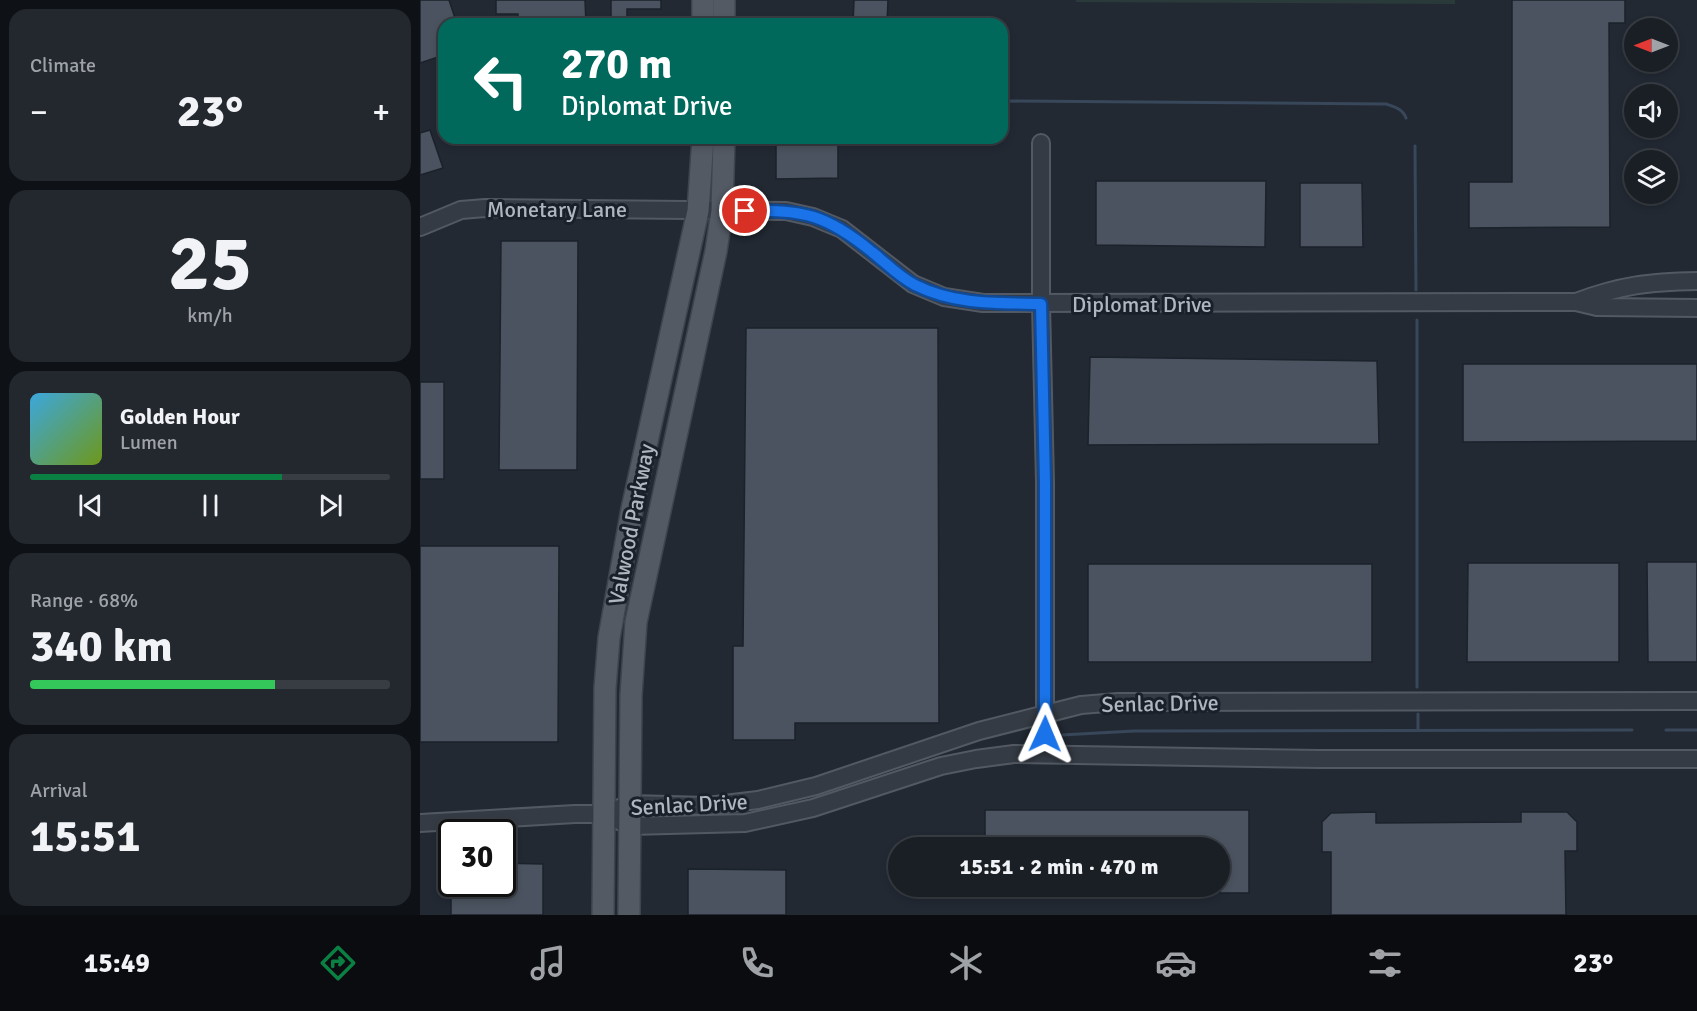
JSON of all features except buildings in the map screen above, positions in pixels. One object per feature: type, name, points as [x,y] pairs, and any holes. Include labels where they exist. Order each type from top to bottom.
[{"type":"main road","points":[[703,0],[703,18]]},
{"type":"main road","points":[[724,0],[724,18]]},
{"type":"main road","name":"Valwood Parkway","points":[[603,915],[605,688],[609,638],[632,509],[698,211],[703,144]]},
{"type":"main road","name":"Valwood Parkway","points":[[629,915],[631,695],[634,641],[640,600],[716,251],[722,211],[724,144]]},
{"type":"main road","points":[[651,425],[676,430]]},
{"type":"main road","points":[[609,638],[634,641]]},
{"type":"street","points":[[1041,143],[1045,754]]},
{"type":"street","name":"Monetary Lane","points":[[420,227],[461,210],[485,208],[698,211]]},
{"type":"street","name":"Diplomat Drive","points":[[698,211],[777,210],[813,217],[842,229],[905,279],[931,292],[972,302],[1041,304],[1576,302],[1597,307],[1697,308]]},
{"type":"street","name":"Diplomat Drive","points":[[1576,302],[1638,283],[1697,281]]},
{"type":"street","name":"Senlac Drive","points":[[420,823],[604,814],[630,804],[707,806],[758,800],[816,786],[979,731],[1081,705],[1118,702],[1697,701]]},
{"type":"street","name":"Senlac Drive","points":[[604,814],[630,826],[745,823],[823,805],[941,766],[1014,754],[1319,759],[1697,759]]},
{"type":"street","points":[[816,786],[823,805]]},
{"type":"shaded area","points":[[1076,0],[1455,0],[1455,4],[1076,2]]},
{"type":"waterway","points":[[1008,101],[1386,104],[1401,110],[1406,118]]},
{"type":"waterway","points":[[1415,146],[1416,290]]},
{"type":"waterway","points":[[1417,320],[1417,687]]},
{"type":"waterway","points":[[1418,714],[1418,730]]},
{"type":"waterway","points":[[1062,735],[1134,731],[1632,730]]},
{"type":"waterway","points":[[1666,730],[1697,730]]},
{"type":"route","points":[[745,211],[786,211],[832,224],[851,235],[905,279],[944,297],[972,302],[1041,304],[1045,483],[1045,734]]}]
